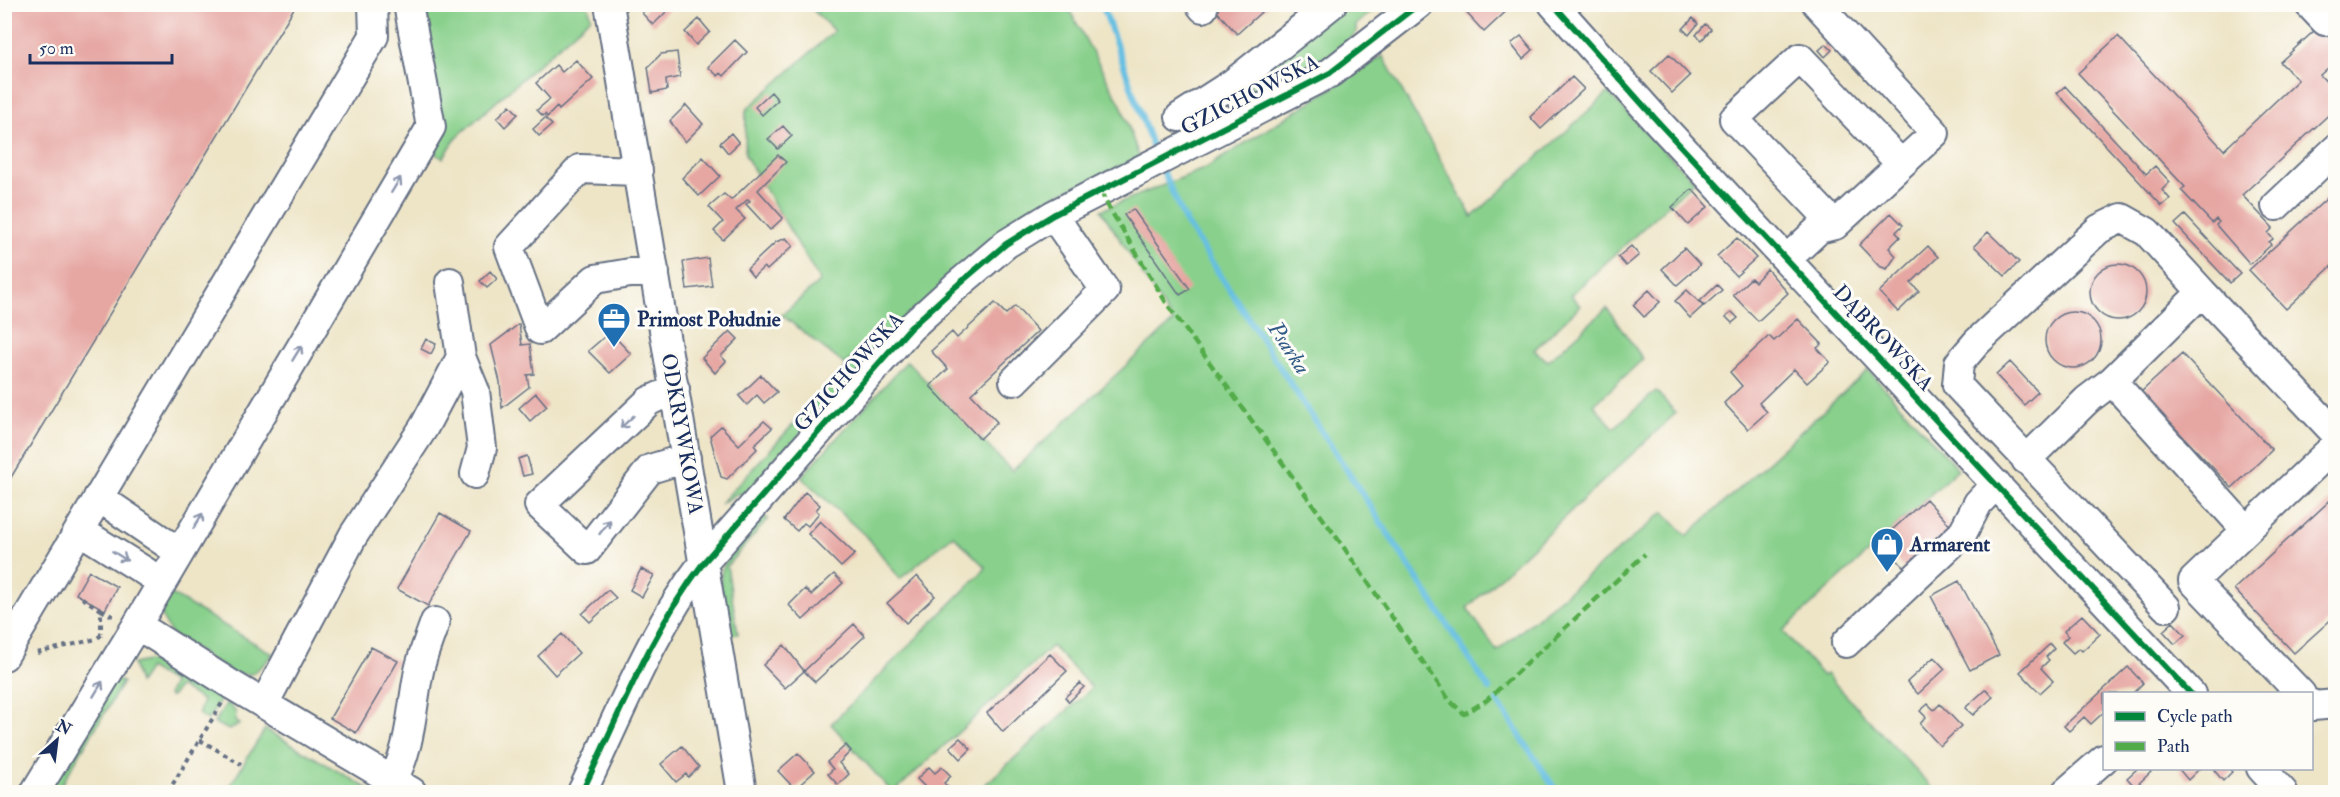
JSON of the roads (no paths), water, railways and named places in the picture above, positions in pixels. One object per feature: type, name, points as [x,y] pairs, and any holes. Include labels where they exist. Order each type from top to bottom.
[{"type":"street","points":[[4,656],[374,36],[373,4]]},
{"type":"street","points":[[35,792],[126,618],[162,582],[430,127],[408,4]]},
{"type":"street","name":"ODKRYWKOWA","points":[[609,4],[742,792]]},
{"type":"street","points":[[1180,117],[1233,83],[1332,4]]},
{"type":"street","name":"GZICHOWSKA","points":[[582,792],[654,640],[686,586],[704,562],[910,328],[1006,244],[1053,215],[1330,73],[1419,4]]},
{"type":"street","name":"DĄBROWSKA","points":[[1552,4],[1660,124],[2184,687]]},
{"type":"street","points":[[1787,259],[1819,229],[1835,225],[1935,133],[1817,4]]},
{"type":"street","points":[[1835,225],[1734,119],[1792,65],[1800,58],[1902,164]]},
{"type":"street","points":[[1233,83],[1251,114]]},
{"type":"street","points":[[2276,206],[2336,149]]},
{"type":"street","points":[[638,171],[580,169],[509,247],[540,330],[595,279],[630,273],[655,273]]},
{"type":"street","points":[[1014,381],[1105,290],[1053,215]]},
{"type":"street","points":[[2166,607],[1957,385],[1959,363],[1977,342],[2098,230],[2122,218],[2147,232],[2336,434]]},
{"type":"street","points":[[450,282],[461,357],[475,391],[478,414],[482,448],[475,474]]},
{"type":"street","points":[[2026,460],[2086,400],[2112,381],[2202,292]]},
{"type":"street","points":[[264,704],[353,536],[424,427],[461,357]]},
{"type":"street","points":[[2112,381],[2246,530]]},
{"type":"street","points":[[675,389],[649,401],[539,505],[587,550],[650,469],[686,458]]},
{"type":"street","points":[[2137,635],[2336,445]]},
{"type":"street","points":[[1846,643],[1962,534],[1977,503],[1996,484]]},
{"type":"street","points":[[98,497],[179,552]]},
{"type":"street","points":[[79,530],[162,582]]},
{"type":"street","points":[[2193,581],[2300,692]]},
{"type":"street","points":[[126,618],[232,686],[402,787]]},
{"type":"street","points":[[402,787],[398,770],[408,742],[418,674],[435,622]]},
{"type":"street","points":[[2313,706],[2336,704]]},
{"type":"street","points":[[2066,792],[2103,760]]},
{"type":"waterway","name":"Psarka","points":[[1102,4],[1155,154]]},
{"type":"waterway","name":"Psarka","points":[[1162,169],[1185,221],[1489,689]]},
{"type":"waterway","name":"Psarka","points":[[1497,701],[1557,792]]},
{"type":"place","name":"Primost Południe","points":[[614,348]]},
{"type":"place","name":"Armarent","points":[[1887,573]]}]
